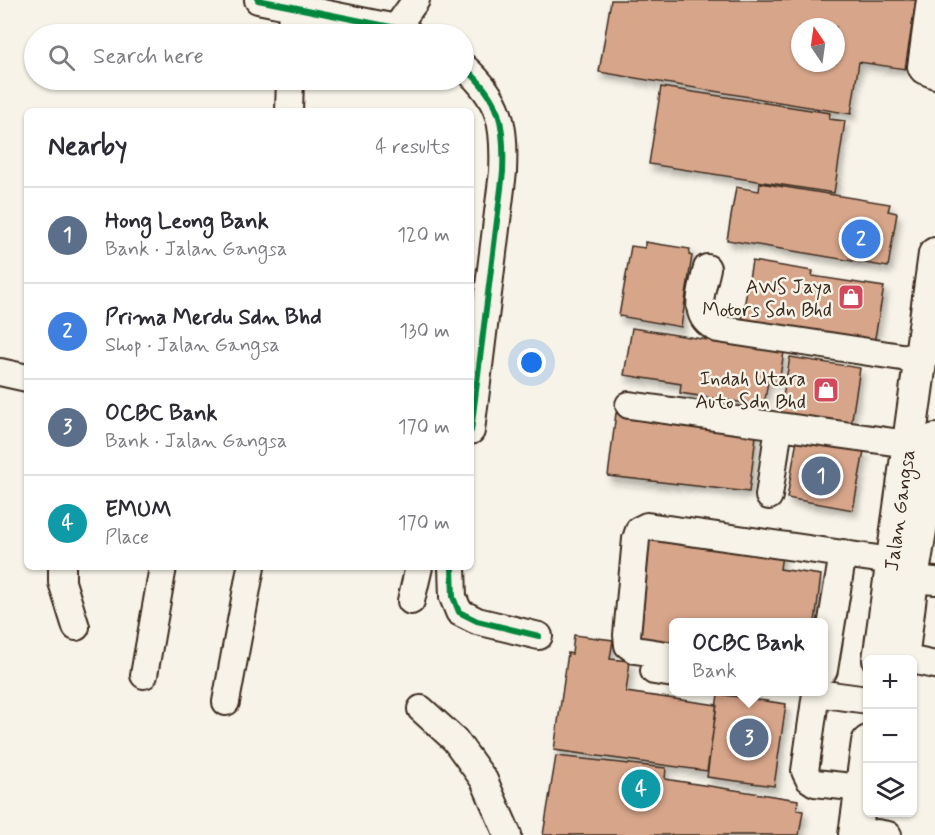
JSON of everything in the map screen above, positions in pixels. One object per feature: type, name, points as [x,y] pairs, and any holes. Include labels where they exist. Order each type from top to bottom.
[{"type":"main road","name":"Jalan Gangsa","points":[[903,655],[928,446],[921,360],[935,254]]},
{"type":"main road","points":[[864,763],[861,788],[876,830]]},
{"type":"street","points":[[258,0],[371,24]]},
{"type":"street","points":[[406,24],[416,0]]},
{"type":"street","points":[[930,0],[921,67],[935,75]]},
{"type":"street","points":[[291,24],[292,7]]},
{"type":"street","points":[[474,76],[484,85],[498,108],[504,139],[503,172],[474,406]]},
{"type":"street","points":[[289,108],[290,90]]},
{"type":"street","points":[[708,268],[699,309],[701,316],[710,326],[921,360]]},
{"type":"street","points":[[0,372],[24,377]]},
{"type":"street","points":[[629,405],[928,446]]},
{"type":"street","points":[[769,496],[779,426]]},
{"type":"street","points":[[667,667],[628,645],[636,539],[639,530],[647,526],[843,553],[913,573]]},
{"type":"street","points":[[828,624],[843,553]]},
{"type":"street","points":[[62,570],[62,582],[76,627]]},
{"type":"street","points":[[144,675],[162,570]]},
{"type":"street","points":[[226,702],[250,570]]},
{"type":"street","points":[[411,601],[418,570]]},
{"type":"street","points":[[452,570],[453,597],[459,612],[477,621],[539,636]]},
{"type":"street","points":[[917,662],[935,665]]},
{"type":"street","points":[[828,689],[863,699]]},
{"type":"street","points":[[814,696],[805,771],[808,779],[815,783],[861,788]]},
{"type":"street","points":[[421,709],[455,740],[484,780],[508,835]]},
{"type":"building","points":[[611,0],[916,0],[905,69],[859,62],[851,114],[599,72]]},
{"type":"building","points":[[661,87],[830,113],[829,119],[845,121],[834,193],[649,164]]},
{"type":"building","points":[[760,183],[890,204],[888,211],[897,213],[888,267],[727,240],[736,187],[759,191]]},
{"type":"building","points":[[645,242],[690,249],[689,255],[692,256],[681,327],[619,316],[631,246],[645,248]]},
{"type":"building","points":[[752,261],[813,271],[812,276],[884,287],[873,349],[741,325]]},
{"type":"building","points":[[632,328],[784,352],[779,382],[768,381],[764,406],[680,393],[681,384],[624,375]]},
{"type":"building","points":[[790,357],[860,368],[851,425],[780,413]]},
{"type":"building","points":[[616,413],[757,428],[749,492],[608,476]]},
{"type":"building","points":[[797,439],[864,451],[853,510],[787,498]]},
{"type":"building","points":[[646,535],[783,547],[780,569],[821,575],[816,618],[669,618],[669,644],[632,640]]},
{"type":"building","points":[[574,635],[613,640],[610,659],[630,661],[626,692],[717,705],[707,771],[554,750],[568,653],[572,654]]},
{"type":"building","points":[[718,696],[786,704],[774,786],[707,777]]},
{"type":"building","points":[[556,756],[666,768],[665,779],[798,800],[797,810],[803,811],[799,835],[543,835]]},
{"type":"cycle path","points":[[258,0],[376,24]]},
{"type":"cycle path","points":[[474,77],[493,102],[503,140],[503,172],[474,407]]},
{"type":"cycle path","points":[[452,570],[453,597],[459,612],[477,621],[539,636]]},
{"type":"place","name":"Prima Merdu Sdn Bhd","points":[[861,239]]},
{"type":"place","name":"AWS Jaya Motors Sdn Bhd","points":[[851,297]]},
{"type":"place","name":"Indah Utara Auto Sdn Bhd","points":[[826,390]]},
{"type":"place","name":"Hong Leong Bank","points":[[821,476]]},
{"type":"place","name":"OCBC Bank","points":[[749,738]]},
{"type":"place","name":"EMUM","points":[[641,789]]}]
